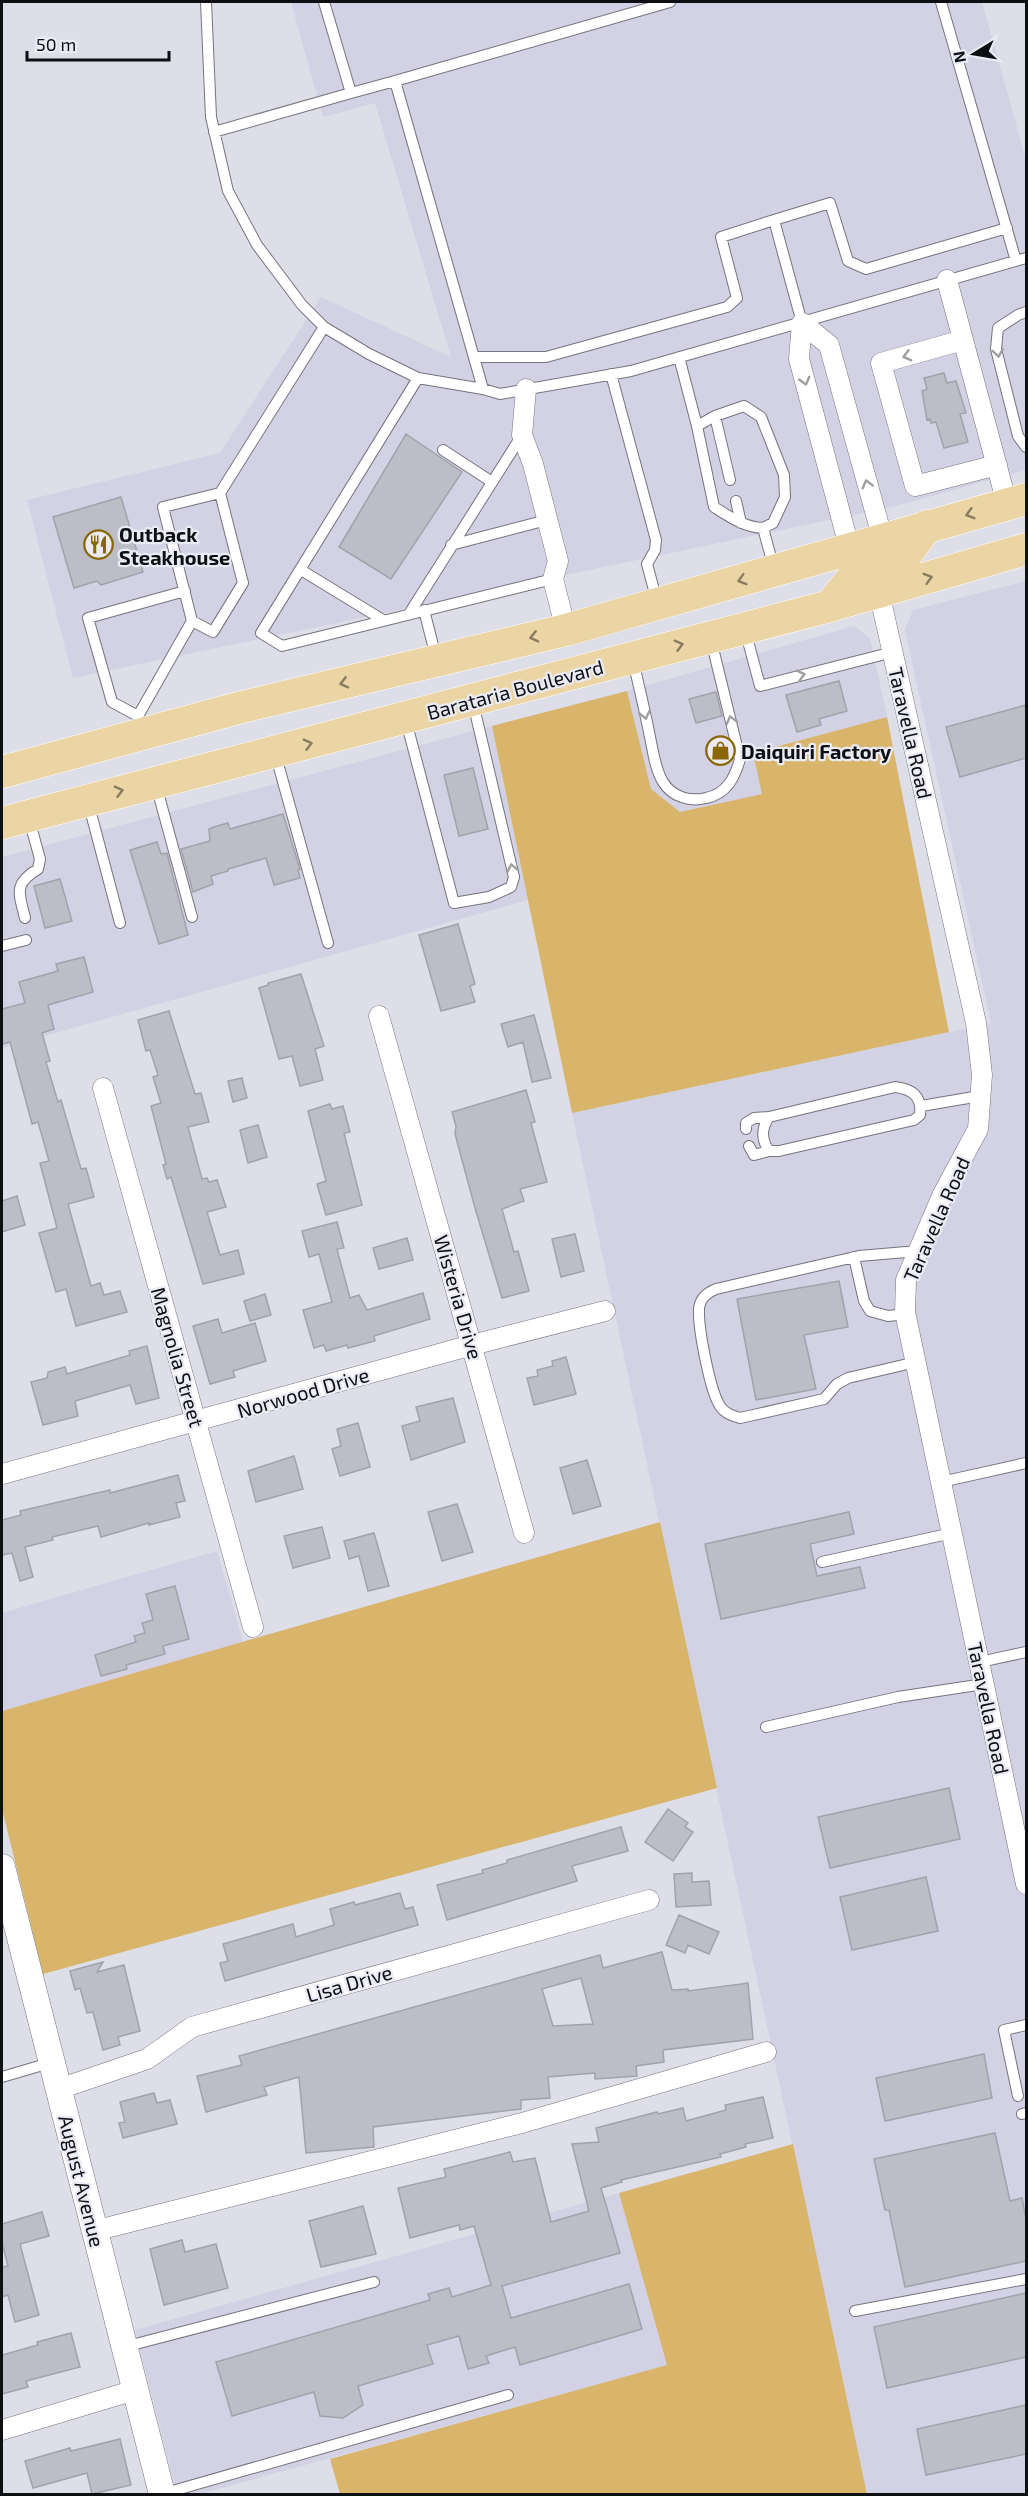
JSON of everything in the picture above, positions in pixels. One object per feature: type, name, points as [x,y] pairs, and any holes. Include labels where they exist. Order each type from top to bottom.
[{"type":"main road","points":[[2,772],[140,726],[242,707],[566,630],[1017,502]]},
{"type":"main road","points":[[879,592],[927,526]]},
{"type":"main road","points":[[830,606],[883,540]]},
{"type":"main road","name":"Barataria Boulevard","points":[[15,819],[275,753],[830,606],[1026,549]]},
{"type":"street","points":[[947,280],[998,465],[1017,502]]},
{"type":"street","points":[[802,323],[830,345],[883,540]]},
{"type":"street","points":[[802,323],[799,359],[850,550]]},
{"type":"street","points":[[963,340],[881,363],[915,486],[998,465]]},
{"type":"street","points":[[526,389],[522,435],[558,561],[553,579],[566,630]]},
{"type":"street","name":"Taravella Road","points":[[879,592],[976,1023],[982,1075],[978,1129],[943,1194],[906,1280],[906,1314],[1026,1884]]},
{"type":"street","name":"Wisteria Drive","points":[[379,1016],[524,1533]]},
{"type":"street","name":"Magnolia Street","points":[[103,1088],[253,1627]]},
{"type":"street","name":"Norwood Drive","points":[[2,1474],[472,1345],[605,1311]]},
{"type":"street","name":"August Avenue","points":[[2,1871],[53,2062],[94,2232],[162,2494]]},
{"type":"street","name":"Lisa Drive","points":[[59,2089],[147,2059],[192,2027],[649,1900]]},
{"type":"street","points":[[94,2232],[522,2123],[766,2052]]},
{"type":"street","points":[[2,2430],[135,2390]]},
{"type":"lane","points":[[206,2],[211,117],[214,132],[228,191],[257,245],[302,305],[324,327],[369,354],[418,378],[500,394],[611,374],[679,357],[1021,259],[1007,228],[941,2]]},
{"type":"lane","points":[[324,2],[351,93]]},
{"type":"lane","points":[[214,132],[670,2]]},
{"type":"lane","points":[[395,81],[483,389]]},
{"type":"lane","points":[[474,357],[546,357],[727,307],[737,298],[721,237],[830,203],[848,261],[866,269],[1007,228]]},
{"type":"lane","points":[[774,220],[802,323]]},
{"type":"lane","points":[[1026,312],[998,328],[996,349],[1018,436],[1026,447]]},
{"type":"lane","points":[[184,591],[88,618],[112,702],[140,726],[192,621],[163,507],[220,493],[324,327]]},
{"type":"lane","points":[[679,357],[697,426],[714,507],[741,523],[763,528],[773,523],[785,497],[784,475],[760,417],[744,406],[715,416],[697,426]]},
{"type":"lane","points":[[611,374],[656,540],[655,550],[647,564],[658,604]]},
{"type":"lane","points":[[418,378],[261,633],[282,646],[553,579]]},
{"type":"lane","points":[[715,416],[730,480]]},
{"type":"lane","points":[[409,614],[522,435]]},
{"type":"lane","points":[[443,450],[492,482]]},
{"type":"lane","points":[[192,621],[213,632],[243,583],[220,493]]},
{"type":"lane","points":[[736,501],[741,523]]},
{"type":"lane","points":[[451,545],[547,520]]},
{"type":"lane","points":[[763,528],[775,571]]},
{"type":"lane","points":[[300,570],[383,620]]},
{"type":"lane","points":[[424,610],[437,660]]},
{"type":"lane","points":[[745,628],[760,686],[893,652]]},
{"type":"lane","points":[[632,657],[655,761],[663,782],[672,793],[685,799],[700,800],[713,797],[734,778],[740,759],[711,637]]},
{"type":"lane","points":[[405,718],[454,903],[489,897],[511,887],[514,877],[472,700]]},
{"type":"lane","points":[[275,753],[328,943]]},
{"type":"lane","points":[[155,782],[192,917]]},
{"type":"lane","points":[[87,800],[120,923]]},
{"type":"lane","points":[[15,819],[40,859],[38,870],[23,878],[18,891],[25,918]]},
{"type":"lane","points":[[2,946],[26,940]]},
{"type":"lane","points":[[746,1129],[746,1123],[750,1120],[895,1087],[908,1088],[915,1093],[921,1106],[920,1115],[914,1120],[754,1155],[749,1146]]},
{"type":"lane","points":[[921,1106],[980,1096]]},
{"type":"lane","points":[[769,1117],[762,1132],[764,1144],[770,1151]]},
{"type":"lane","points":[[916,1362],[848,1378],[837,1384],[824,1399],[740,1418],[729,1415],[720,1406],[703,1349],[699,1309],[707,1294],[716,1289],[854,1257],[918,1251]]},
{"type":"lane","points":[[854,1257],[864,1301],[870,1311],[878,1316],[906,1314]]},
{"type":"lane","points":[[941,1482],[1026,1463]]},
{"type":"lane","points":[[822,1562],[952,1533]]},
{"type":"lane","points":[[980,1662],[1026,1652]]},
{"type":"lane","points":[[766,1727],[898,1696],[984,1684]]},
{"type":"lane","points":[[1018,2096],[1004,2030],[1026,2025]]},
{"type":"lane","points":[[2,2077],[53,2062]]},
{"type":"lane","points":[[855,2312],[1026,2279]]},
{"type":"lane","points":[[124,2347],[374,2282]]},
{"type":"lane","points":[[162,2494],[508,2395]]},
{"type":"shaded area","points":[[291,2],[982,2],[1026,160],[1026,470],[896,506],[73,678],[27,500],[220,453],[321,297],[451,357],[375,103],[323,117]]},
{"type":"shaded area","points":[[1026,581],[1026,2494],[867,2494],[572,1113],[991,1023],[905,630],[913,610]]},
{"type":"shaded area","points":[[854,626],[870,638],[887,717],[754,752],[762,794],[680,812],[651,790],[627,691]]},
{"type":"shaded area","points":[[627,691],[651,789],[680,812],[762,794],[753,753],[887,717],[949,1032],[572,1113],[492,726]]},
{"type":"shaded area","points":[[492,726],[528,900],[2,1048],[2,857]]},
{"type":"shaded area","points":[[660,1522],[717,1788],[43,1974],[2,1809],[2,1711]]},
{"type":"shaded area","points":[[217,1551],[243,1642],[2,1711],[2,1613]]},
{"type":"shaded area","points":[[793,2144],[867,2494],[340,2494],[330,2459],[667,2365],[619,2193]]},
{"type":"shaded area","points":[[619,2193],[668,2365],[200,2494],[177,2494],[135,2330]]},
{"type":"building","points":[[944,373],[947,383],[956,381],[966,413],[960,414],[968,442],[944,448],[936,422],[931,423],[930,419],[927,420],[922,391],[927,389],[924,378]]},
{"type":"building","points":[[406,434],[462,472],[391,579],[339,547]]},
{"type":"building","name":"Outback Steakhouse","points":[[121,497],[143,572],[101,585],[97,581],[74,588],[53,517]]},
{"type":"building","points":[[839,681],[847,711],[819,719],[821,725],[797,732],[786,695]]},
{"type":"building","points":[[716,692],[722,716],[696,723],[689,699]]},
{"type":"building","points":[[1026,705],[1026,758],[960,777],[946,727]]},
{"type":"building","points":[[473,768],[488,829],[459,836],[444,775]]},
{"type":"building","points":[[283,814],[300,869],[298,870],[300,878],[274,885],[266,858],[211,876],[213,884],[193,892],[181,849],[210,841],[209,829],[214,827],[228,823],[230,829]]},
{"type":"building","points":[[157,842],[161,854],[167,853],[188,935],[159,944],[130,850]]},
{"type":"building","points":[[60,879],[72,921],[45,928],[34,886]]},
{"type":"building","points":[[458,924],[475,984],[470,986],[475,1002],[441,1011],[419,935]]},
{"type":"building","points":[[84,957],[93,992],[48,1005],[54,1029],[42,1033],[50,1061],[46,1062],[58,1102],[61,1100],[81,1169],[86,1168],[94,1197],[68,1204],[91,1286],[100,1283],[104,1295],[120,1291],[127,1312],[76,1326],[66,1289],[56,1292],[39,1233],[57,1228],[40,1163],[49,1161],[38,1122],[32,1124],[10,1042],[2,1044],[2,1009],[25,1003],[19,982],[58,971],[56,964]]},
{"type":"building","points":[[301,974],[324,1046],[315,1049],[323,1080],[300,1086],[292,1056],[279,1059],[259,988],[268,983]]},
{"type":"building","points":[[169,1011],[195,1094],[201,1093],[209,1122],[188,1127],[202,1179],[207,1178],[209,1182],[217,1180],[226,1207],[207,1212],[220,1255],[238,1250],[244,1274],[203,1284],[171,1177],[167,1179],[163,1165],[166,1164],[151,1106],[161,1103],[153,1077],[158,1075],[150,1050],[146,1051],[138,1020]]},
{"type":"building","points":[[534,1015],[551,1078],[532,1082],[523,1042],[508,1047],[501,1024]]},
{"type":"building","points":[[242,1078],[247,1098],[233,1102],[228,1081]]},
{"type":"building","points":[[526,1090],[535,1122],[531,1123],[547,1182],[520,1189],[524,1201],[502,1209],[514,1252],[518,1251],[529,1291],[502,1298],[455,1134],[456,1126],[452,1112]]},
{"type":"building","points":[[330,1104],[332,1109],[343,1106],[350,1132],[344,1133],[362,1205],[326,1215],[317,1184],[326,1181],[308,1111]]},
{"type":"building","points":[[258,1125],[267,1157],[248,1163],[240,1130]]},
{"type":"building","points":[[17,1196],[25,1225],[2,1232],[2,1201]]},
{"type":"building","points":[[337,1222],[344,1248],[337,1249],[350,1298],[359,1295],[367,1310],[423,1293],[430,1319],[374,1336],[375,1341],[348,1348],[347,1345],[326,1351],[324,1345],[314,1348],[303,1310],[332,1302],[319,1254],[309,1257],[302,1231]]},
{"type":"building","points":[[575,1234],[584,1271],[561,1277],[552,1239]]},
{"type":"building","points":[[407,1238],[413,1260],[379,1269],[373,1248]]},
{"type":"building","points":[[839,1281],[848,1327],[804,1335],[816,1389],[756,1400],[737,1299]]},
{"type":"building","points":[[265,1294],[271,1315],[250,1321],[244,1301]]},
{"type":"building","points":[[218,1319],[222,1333],[255,1323],[266,1361],[233,1371],[235,1377],[210,1384],[193,1326]]},
{"type":"building","points":[[147,1346],[159,1398],[136,1404],[130,1385],[75,1401],[78,1416],[43,1425],[31,1382],[47,1378],[48,1372],[65,1367],[67,1374],[130,1355],[129,1351]]},
{"type":"building","points":[[566,1357],[576,1394],[534,1405],[527,1378],[538,1376],[537,1370],[553,1366],[552,1361]]},
{"type":"building","points":[[453,1398],[465,1442],[411,1460],[402,1426],[420,1421],[416,1407]]},
{"type":"building","points":[[358,1423],[370,1467],[340,1476],[332,1449],[341,1446],[337,1429]]},
{"type":"building","points":[[294,1456],[303,1489],[256,1502],[248,1471]]},
{"type":"building","points":[[587,1460],[601,1506],[573,1514],[560,1468]]},
{"type":"building","points":[[178,1475],[185,1501],[176,1503],[180,1517],[101,1537],[98,1526],[52,1537],[53,1540],[25,1547],[33,1577],[20,1581],[12,1553],[2,1555],[2,1520],[21,1515],[20,1511],[110,1490],[110,1493]]},
{"type":"building","points":[[457,1504],[473,1552],[442,1561],[428,1512]]},
{"type":"building","points":[[849,1512],[854,1534],[810,1544],[817,1576],[860,1567],[865,1588],[721,1619],[705,1544]]},
{"type":"building","points":[[322,1527],[330,1558],[293,1568],[284,1536]]},
{"type":"building","points":[[374,1533],[389,1586],[368,1591],[359,1556],[349,1559],[344,1541]]},
{"type":"building","points":[[175,1586],[189,1639],[163,1646],[165,1654],[126,1665],[127,1669],[101,1676],[95,1655],[136,1642],[134,1636],[145,1633],[142,1623],[153,1620],[146,1594]]},
{"type":"building","points":[[949,1788],[960,1839],[830,1868],[818,1817]]},
{"type":"building","points":[[668,1809],[688,1823],[685,1827],[693,1832],[673,1861],[645,1842]]},
{"type":"building","points":[[621,1827],[628,1851],[572,1866],[577,1881],[447,1920],[437,1885],[483,1873],[482,1870],[507,1863],[507,1860]]},
{"type":"building","points":[[692,1873],[692,1882],[709,1881],[711,1905],[676,1907],[674,1874]]},
{"type":"building","points":[[926,1877],[938,1931],[852,1950],[840,1897]]},
{"type":"building","points":[[400,1893],[405,1909],[413,1907],[418,1925],[225,1981],[220,1963],[228,1961],[223,1944],[293,1924],[296,1937],[334,1925],[330,1909]]},
{"type":"building","points":[[679,1915],[719,1932],[709,1954],[688,1945],[685,1953],[666,1945]]},
{"type":"building","points":[[662,1952],[672,1990],[688,1989],[688,1991],[748,1983],[753,2039],[663,2050],[664,2062],[636,2066],[637,2076],[595,2079],[595,2073],[548,2077],[550,2098],[521,2100],[521,2109],[373,2127],[374,2147],[306,2153],[299,2077],[264,2087],[267,2095],[206,2112],[197,2076],[242,2065],[239,2056],[600,1955],[603,1968]],"holes":[[[581,1978],[593,2024],[553,2026],[542,1989]]]},
{"type":"building","points":[[103,1962],[97,1972],[124,1965],[140,2031],[118,2037],[120,2045],[103,2050],[93,2012],[87,2013],[80,1988],[75,1990],[70,1971]]},
{"type":"building","points":[[984,2054],[992,2098],[885,2121],[876,2078]]},
{"type":"building","points":[[154,2093],[157,2103],[170,2100],[177,2124],[123,2138],[119,2123],[125,2122],[120,2102]]},
{"type":"building","points":[[763,2097],[773,2138],[745,2144],[746,2147],[720,2154],[721,2157],[621,2180],[622,2182],[601,2188],[620,2253],[502,2286],[511,2318],[629,2284],[642,2329],[520,2365],[515,2347],[486,2356],[489,2363],[468,2369],[459,2336],[427,2345],[433,2364],[358,2386],[363,2405],[343,2418],[320,2416],[314,2392],[232,2416],[216,2362],[430,2300],[428,2294],[449,2288],[452,2297],[491,2285],[474,2226],[460,2230],[459,2225],[410,2238],[398,2188],[446,2177],[444,2169],[510,2152],[513,2162],[535,2158],[551,2222],[589,2211],[572,2144],[599,2142],[596,2128],[657,2112],[658,2114],[683,2108],[686,2121],[726,2110],[725,2105]]},
{"type":"building","points":[[995,2133],[1010,2201],[1022,2198],[1026,2220],[1026,2261],[905,2287],[889,2210],[885,2210],[874,2159]]},
{"type":"building","points":[[363,2206],[376,2254],[321,2267],[309,2221]]},
{"type":"building","points":[[42,2212],[49,2236],[20,2244],[39,2315],[15,2322],[8,2295],[2,2297],[2,2267],[8,2266],[2,2243],[2,2224]]},
{"type":"building","points":[[182,2240],[185,2252],[216,2244],[228,2288],[164,2305],[150,2249]]},
{"type":"building","points":[[1026,2293],[1026,2357],[887,2388],[874,2327]]},
{"type":"building","points":[[71,2333],[80,2367],[26,2381],[28,2387],[2,2394],[2,2355]]},
{"type":"building","points":[[1026,2405],[1026,2454],[926,2475],[917,2429]]},
{"type":"building","points":[[120,2439],[131,2485],[92,2494],[87,2473],[33,2488],[25,2461],[70,2448],[71,2451]]},
{"type":"place","name":"Outback Steakhouse","points":[[98,545]]},
{"type":"place","name":"Daiquiri Factory","points":[[720,751]]}]
